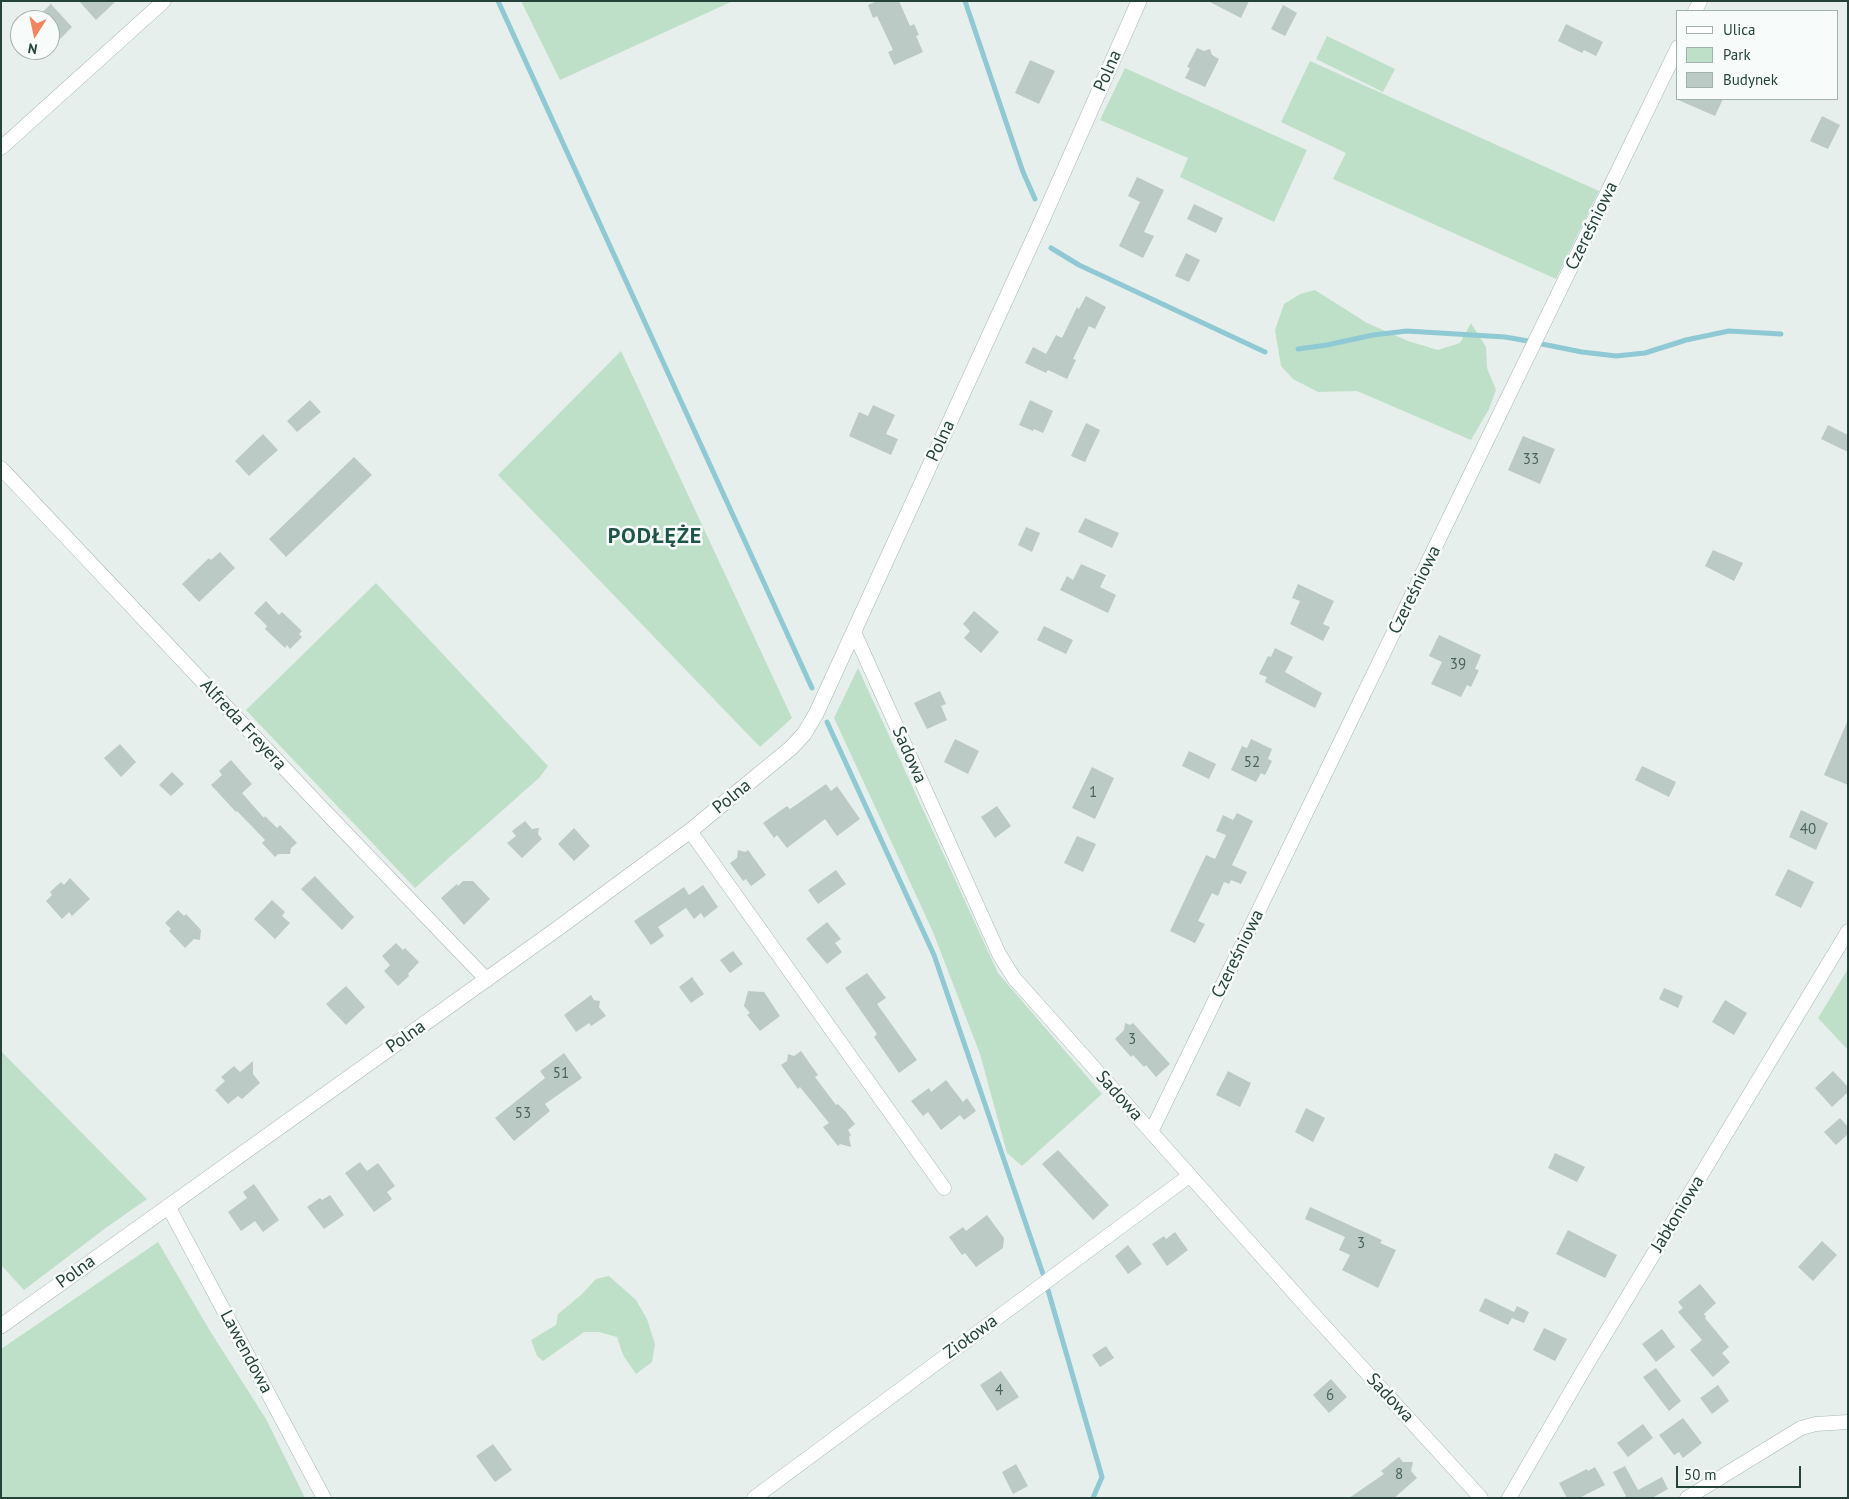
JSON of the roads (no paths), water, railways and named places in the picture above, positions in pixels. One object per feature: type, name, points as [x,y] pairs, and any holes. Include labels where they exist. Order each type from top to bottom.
[{"type":"street","points":[[1,148],[164,1]]},
{"type":"street","name":"Polna","points":[[1,1326],[487,980],[690,831],[791,748],[804,734],[816,714],[854,632],[1043,218],[1139,1]]},
{"type":"street","name":"Czereśniowa","points":[[1151,1132],[1676,52]]},
{"type":"street","name":"Alfreda Freyera","points":[[1,468],[487,980]]},
{"type":"street","name":"Sadowa","points":[[854,632],[999,954],[1014,978],[1320,1323],[1481,1498]]},
{"type":"street","points":[[690,831],[944,1188]]},
{"type":"street","name":"Jabłoniowa","points":[[1509,1498],[1593,1354],[1848,931]]},
{"type":"street","name":"Ziołowa","points":[[754,1498],[1189,1176]]},
{"type":"street","name":"Lawendowa","points":[[168,1206],[324,1498]]},
{"type":"street","points":[[1687,1498],[1801,1428],[1816,1424],[1848,1422]]},
{"type":"waterway","points":[[498,1],[812,688]]},
{"type":"waterway","points":[[965,1],[1023,172],[1035,199]]},
{"type":"waterway","points":[[1051,248],[1079,265],[1265,352]]},
{"type":"waterway","points":[[1298,349],[1373,335],[1407,331],[1505,337],[1528,341]]},
{"type":"waterway","points":[[1542,344],[1616,356],[1645,353],[1686,340],[1729,331],[1781,334]]},
{"type":"waterway","points":[[827,722],[934,955],[1043,1274]]},
{"type":"waterway","points":[[1048,1290],[1102,1477],[1093,1498]]},
{"type":"district","name":"PODŁĘŻE","points":[[655,537]]}]
